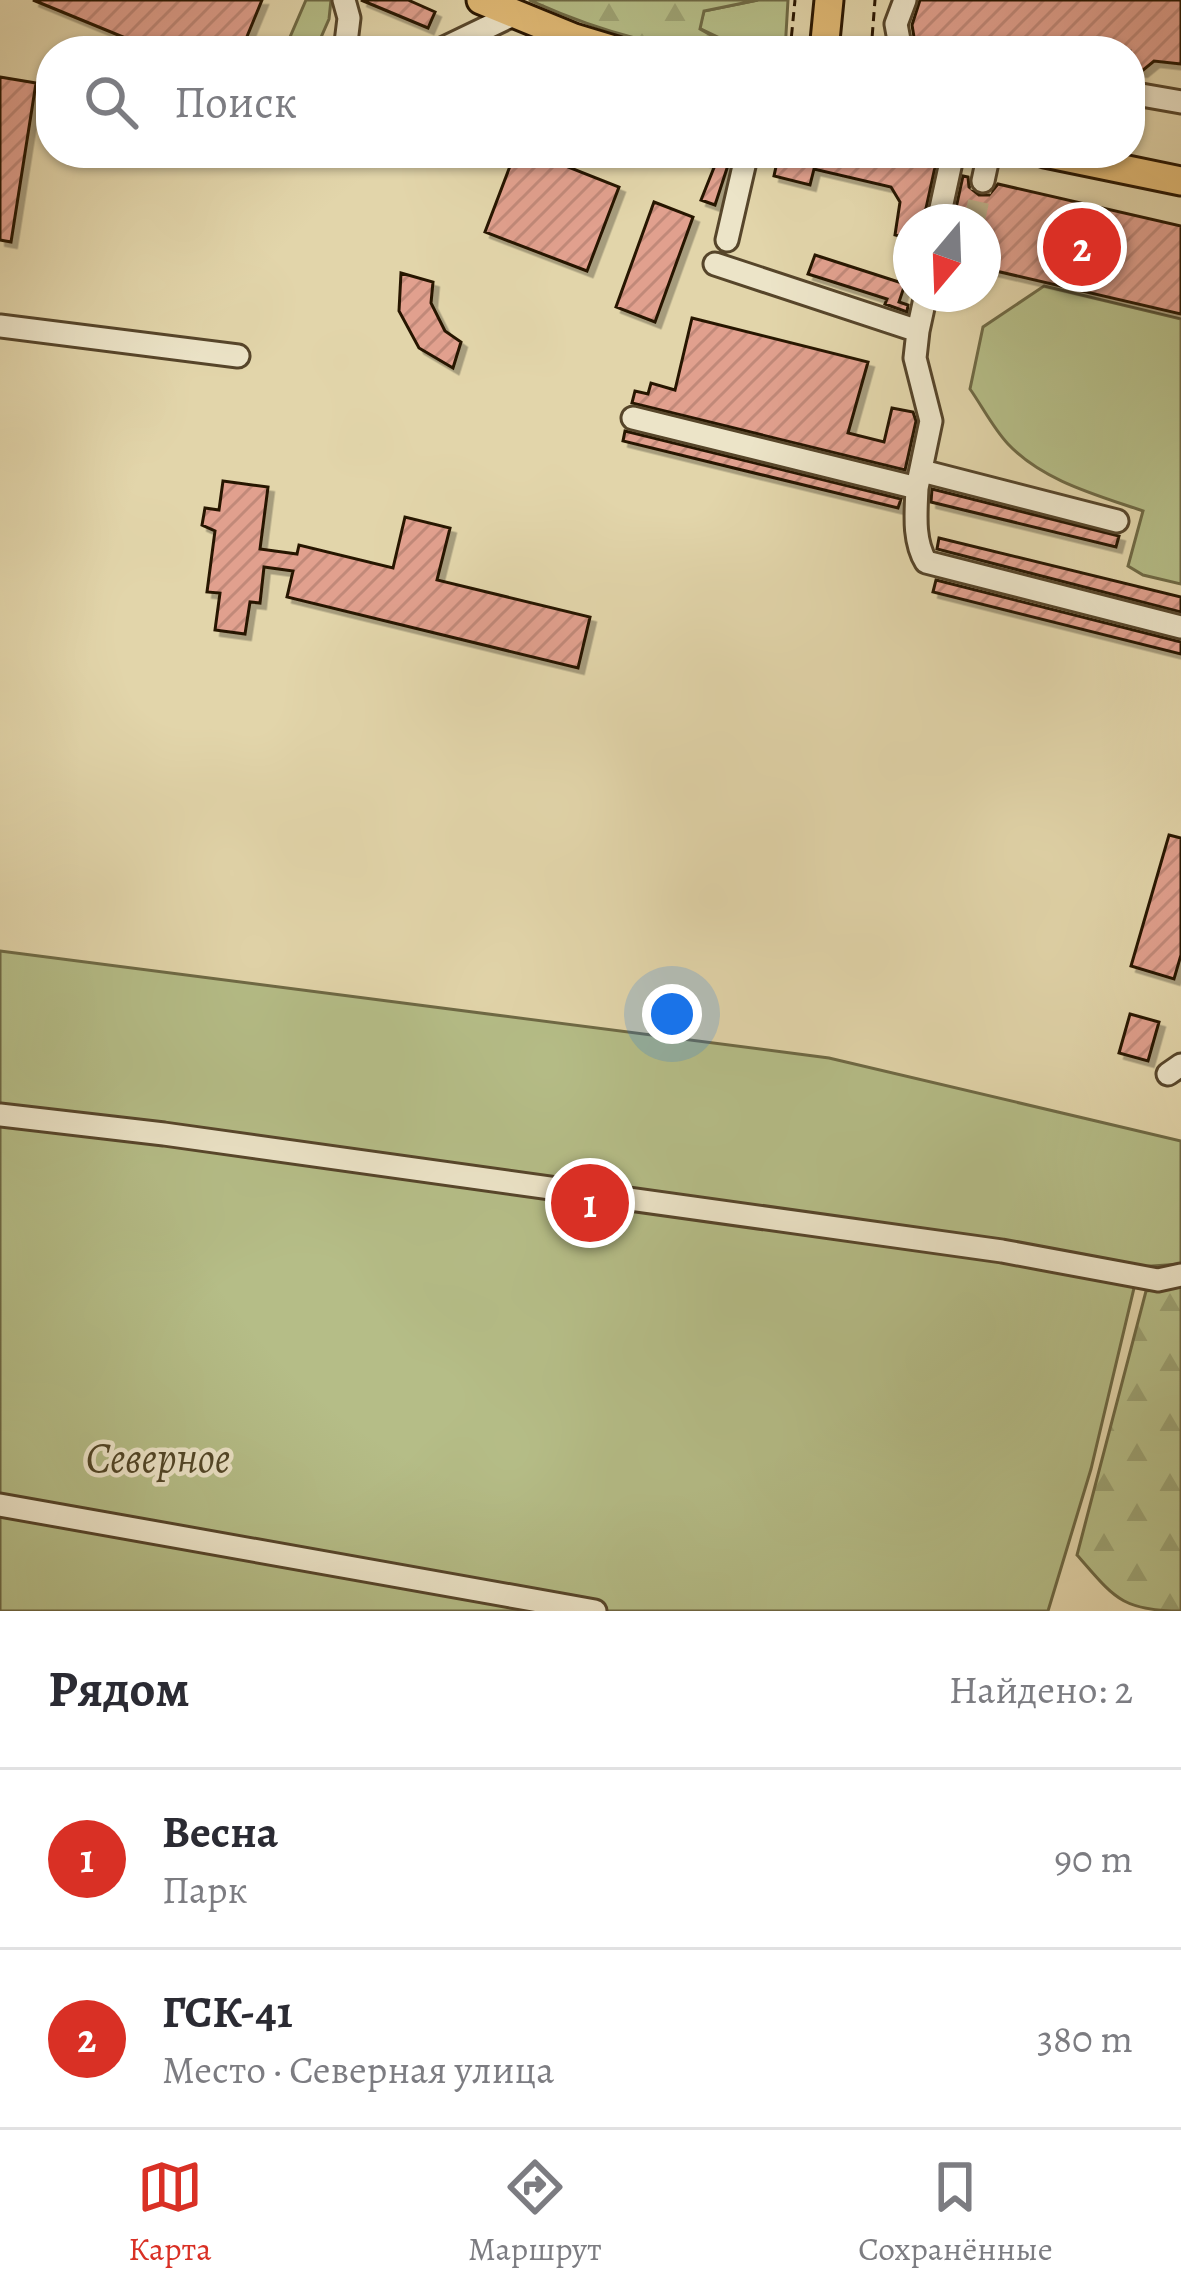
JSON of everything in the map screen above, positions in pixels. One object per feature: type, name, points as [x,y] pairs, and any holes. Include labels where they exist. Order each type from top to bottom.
[{"type":"main road","points":[[481,0],[576,36]]},
{"type":"main road","points":[[825,36],[829,0]]},
{"type":"main road","points":[[1118,168],[1181,181]]},
{"type":"lane","points":[[344,0],[347,36]]},
{"type":"lane","points":[[898,36],[896,24],[905,0]]},
{"type":"lane","points":[[469,36],[515,14]]},
{"type":"lane","points":[[1145,96],[1181,102]]},
{"type":"lane","points":[[727,240],[744,168]]},
{"type":"lane","points":[[941,204],[946,168]]},
{"type":"lane","points":[[983,181],[986,168]]},
{"type":"lane","points":[[715,264],[918,331]]},
{"type":"lane","points":[[922,312],[915,358],[931,421],[916,524],[926,562],[1181,627]]},
{"type":"lane","points":[[0,326],[238,356]]},
{"type":"lane","points":[[633,418],[1117,521]]},
{"type":"lane","points":[[0,1115],[1002,1251],[1158,1280],[1181,1275]]},
{"type":"lane","points":[[0,1505],[596,1611]]},
{"type":"path","points":[[791,36],[795,0]]},
{"type":"path","points":[[872,36],[875,0]]},
{"type":"green space","points":[[306,0],[331,0],[322,36],[290,36]]},
{"type":"green space","points":[[529,0],[758,0],[704,11],[700,29],[712,36],[626,36]]},
{"type":"green space","points":[[758,0],[788,0],[786,36],[716,36],[699,28],[704,11]]},
{"type":"green space","points":[[1044,286],[1181,319],[1181,584],[1143,575],[1128,566],[1143,511],[1037,468],[1003,438],[970,389],[983,327]]},
{"type":"green space","name":"Северное","points":[[0,951],[829,1058],[1181,1141],[1181,1264],[1139,1267],[1091,1469],[1048,1611],[0,1611]]},
{"type":"green space","points":[[1181,1286],[1181,1611],[1145,1608],[1120,1599],[1077,1555],[1146,1291]]},
{"type":"building","points":[[33,0],[262,0],[247,36],[121,36]]},
{"type":"building","points":[[361,0],[408,0],[435,12],[428,28]]},
{"type":"building","points":[[920,0],[1181,0],[1181,64],[1154,61],[1145,68],[1145,36],[914,36],[912,25]]},
{"type":"building","points":[[0,77],[36,83],[11,242],[0,240]]},
{"type":"building","points":[[509,168],[571,168],[619,187],[587,271],[485,232]]},
{"type":"building","points":[[714,168],[727,168],[715,205],[701,200]]},
{"type":"building","points":[[776,168],[935,168],[927,204],[900,204],[891,187],[814,169],[810,185],[774,176]]},
{"type":"building","points":[[963,176],[979,195],[989,195],[998,184],[1181,226],[1181,314],[1001,272],[1001,204],[957,204]]},
{"type":"building","points":[[654,202],[693,217],[655,322],[616,307]]},
{"type":"building","points":[[815,255],[893,280],[893,307],[885,304],[887,299],[808,274]]},
{"type":"building","points":[[401,273],[433,282],[431,303],[445,331],[461,342],[453,368],[419,348],[399,311]]},
{"type":"building","points":[[692,318],[868,362],[848,433],[884,442],[892,408],[913,412],[916,421],[905,470],[632,403],[635,391],[648,394],[651,383],[675,390]]},
{"type":"building","points":[[625,431],[901,499],[898,508],[623,441]]},
{"type":"building","points":[[223,481],[268,487],[260,549],[297,554],[299,545],[393,568],[405,517],[450,528],[437,580],[590,617],[578,668],[287,597],[293,571],[264,567],[260,603],[250,602],[245,634],[215,630],[220,593],[207,592],[215,531],[202,525],[205,508],[219,510]]},
{"type":"building","points":[[932,489],[1119,536],[1116,547],[931,502]]},
{"type":"building","points":[[939,538],[1181,597],[1181,612],[937,549]]},
{"type":"building","points":[[936,580],[1181,642],[1181,654],[933,592]]},
{"type":"building","points":[[1169,835],[1181,838],[1181,955],[1174,979],[1131,966]]},
{"type":"building","points":[[1130,1014],[1159,1022],[1148,1061],[1119,1053]]},
{"type":"tunnel","points":[[978,204],[983,181]]},
{"type":"place","name":"ГСК-41","points":[[1082,247]]},
{"type":"place","name":"Весна","points":[[590,1203]]}]
